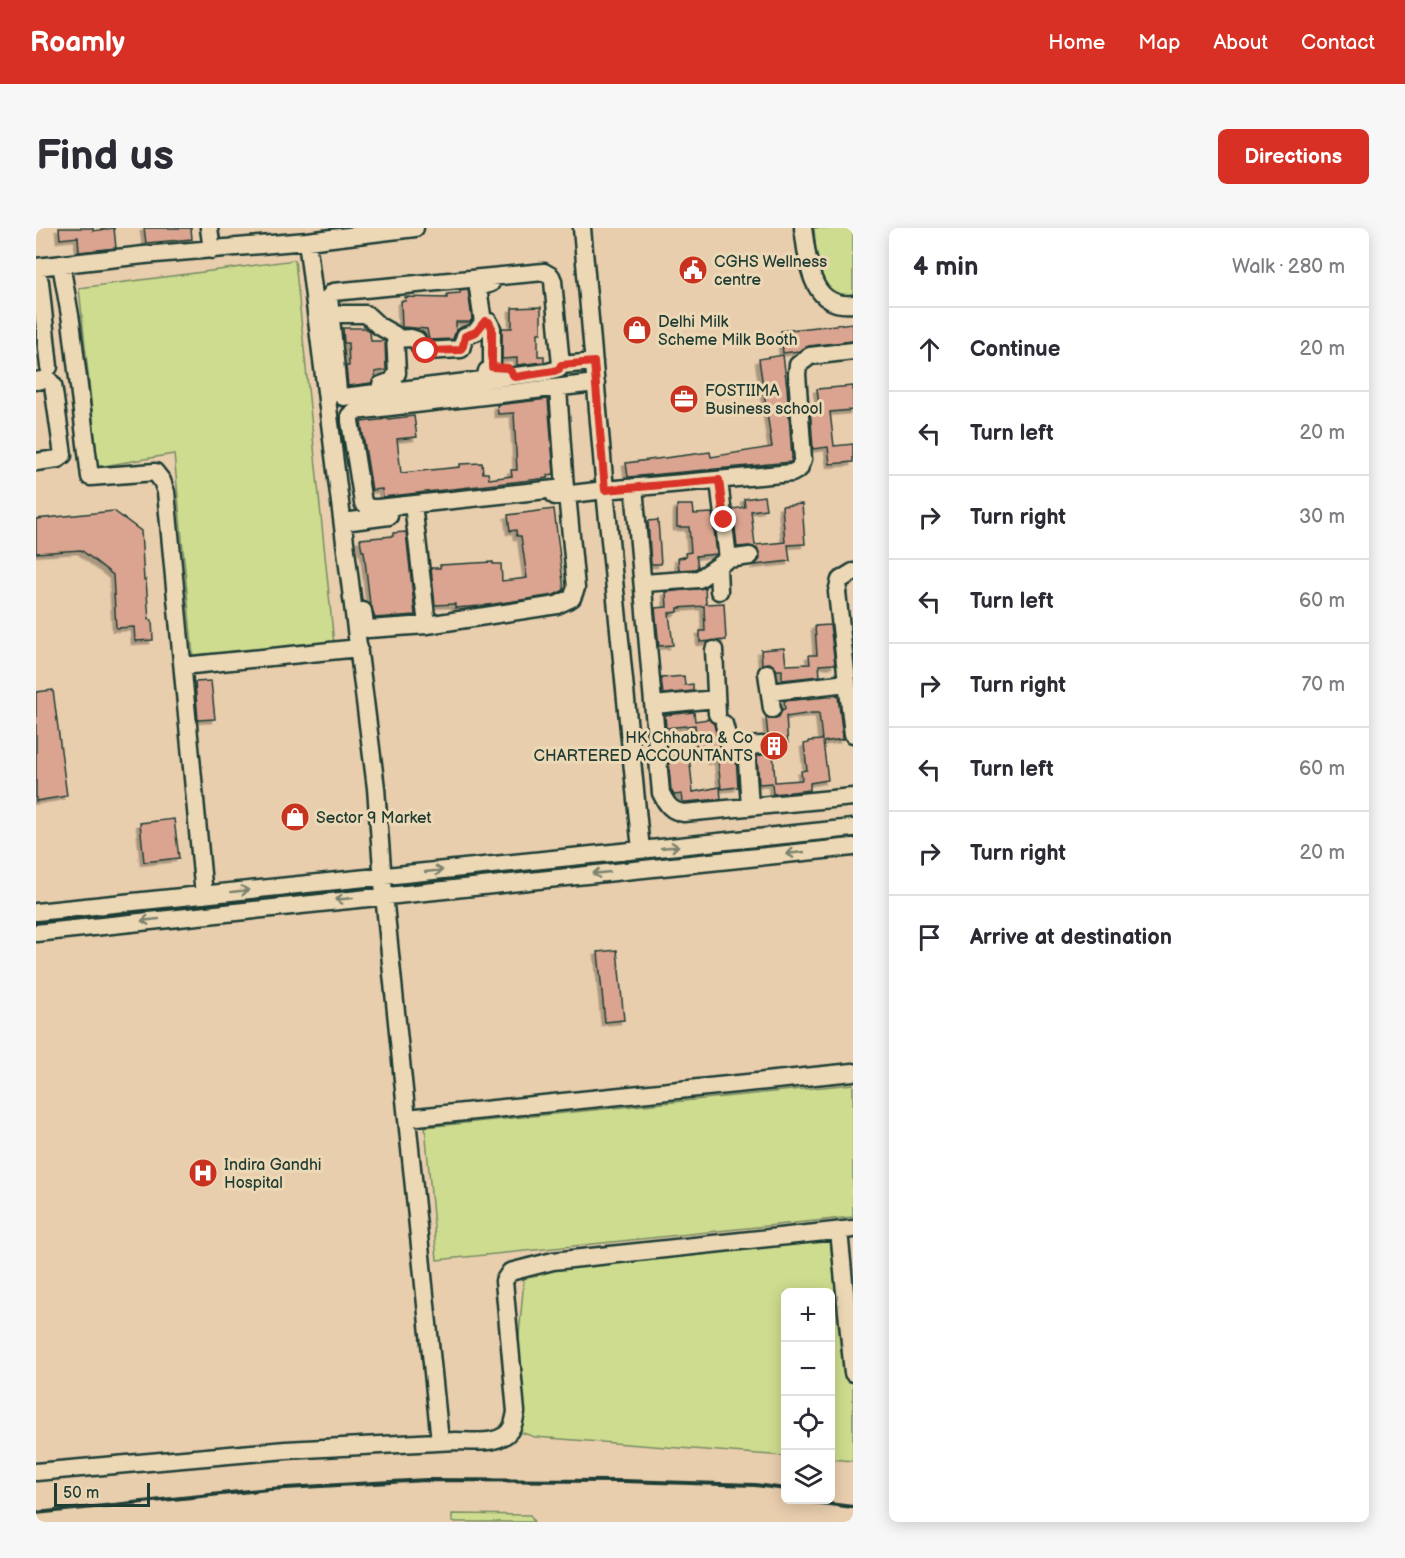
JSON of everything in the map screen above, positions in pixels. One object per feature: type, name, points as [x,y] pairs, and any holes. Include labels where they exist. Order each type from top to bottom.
[{"type":"street","points":[[209,228],[212,250]]},
{"type":"street","points":[[36,267],[307,241],[415,228]]},
{"type":"street","points":[[582,228],[605,490],[641,850]]},
{"type":"street","points":[[803,228],[808,265],[814,283],[823,297],[847,305],[853,304]]},
{"type":"street","points":[[307,241],[330,414],[366,628],[428,625],[557,605],[572,598],[576,588],[567,494]]},
{"type":"street","points":[[61,264],[90,477],[154,472],[162,481],[166,492],[204,895]]},
{"type":"street","points":[[36,272],[40,282],[45,376],[57,400],[63,455],[62,458],[36,462]]},
{"type":"street","points":[[544,272],[551,276],[561,365],[554,371],[515,377],[489,373],[347,397],[340,395],[338,391],[330,314],[328,300],[333,292],[544,272]]},
{"type":"street","points":[[395,339],[417,340],[420,347],[426,351],[460,350],[465,336],[476,332],[483,322],[478,288],[491,283],[492,277]]},
{"type":"street","points":[[330,314],[366,314],[379,326],[393,333],[397,373],[392,381],[381,385],[381,392]]},
{"type":"street","points":[[483,322],[489,322],[492,328],[489,373]]},
{"type":"street","points":[[349,521],[567,494],[792,473],[799,469],[803,459],[798,365],[810,356],[853,351]]},
{"type":"street","points":[[561,365],[594,362]]},
{"type":"street","points":[[45,376],[77,375]]},
{"type":"street","points":[[330,414],[350,415],[360,410],[596,383]]},
{"type":"street","points":[[350,415],[361,496],[363,503],[369,508],[566,488],[558,389]]},
{"type":"street","points":[[719,480],[723,563],[719,591]]},
{"type":"street","points":[[634,487],[661,793],[666,804],[675,811],[684,813],[853,797]]},
{"type":"street","points":[[414,513],[428,625]]},
{"type":"street","points":[[349,521],[359,648],[376,788],[384,895],[440,1442]]},
{"type":"street","points":[[644,583],[699,579],[723,563],[750,556]]},
{"type":"street","points":[[853,572],[840,580],[837,592],[853,734]]},
{"type":"street","points":[[183,666],[359,648]]},
{"type":"street","points":[[714,650],[719,712],[729,743],[737,747],[754,746],[750,807]]},
{"type":"street","points":[[767,673],[771,701],[847,683]]},
{"type":"street","points":[[654,705],[719,712]]},
{"type":"street","points":[[36,912],[853,828]]},
{"type":"street","points":[[36,933],[853,847]]},
{"type":"street","points":[[407,1118],[853,1072]]},
{"type":"street","points":[[36,1472],[286,1450],[482,1442],[503,1437],[512,1429],[516,1412],[504,1281],[510,1272],[553,1261],[846,1230],[853,1373]]},
{"type":"green space","points":[[814,228],[853,228],[853,301],[820,304]]},
{"type":"green space","points":[[295,260],[334,644],[193,656],[174,454],[98,467],[79,288]]},
{"type":"green space","points":[[853,1084],[853,1217],[437,1260],[425,1127]]},
{"type":"green space","points":[[839,1231],[853,1369],[853,1461],[835,1459],[835,1288],[781,1288],[781,1456],[535,1437],[511,1429],[525,1267]]},
{"type":"green space","points":[[452,1514],[530,1515],[534,1522],[452,1522]]},
{"type":"building","points":[[59,228],[93,228],[93,231],[114,228],[116,248],[79,252],[78,237],[60,239]]},
{"type":"building","points":[[144,228],[191,228],[192,239],[146,243]]},
{"type":"building","points":[[468,290],[472,319],[470,322],[456,322],[453,339],[429,340],[427,329],[402,327],[401,301],[406,301],[405,297],[447,298],[447,294]]},
{"type":"building","points":[[541,307],[538,356],[544,356],[544,362],[517,365],[517,358],[502,359],[502,328],[512,328],[512,308]]},
{"type":"building","points":[[853,323],[853,341],[809,346],[799,351],[783,353],[781,331]]},
{"type":"building","points":[[343,328],[365,328],[370,332],[371,341],[385,341],[386,370],[375,372],[371,383],[348,386],[346,366],[349,366],[348,343],[344,343]]},
{"type":"building","points":[[783,355],[791,462],[628,477],[626,463],[710,452],[711,457],[772,447],[759,359]]},
{"type":"building","points":[[853,386],[853,410],[830,412],[834,446],[853,444],[853,462],[830,464],[828,447],[813,449],[810,406],[819,405],[817,389]]},
{"type":"building","points":[[548,399],[554,474],[547,475],[548,478],[383,497],[382,489],[372,490],[361,422],[414,416],[417,437],[397,439],[401,473],[482,463],[483,473],[488,473],[489,479],[512,476],[511,470],[517,470],[514,413],[498,414],[497,405]]},
{"type":"building","points":[[764,496],[766,509],[751,511],[755,545],[785,542],[782,506],[802,504],[805,544],[788,545],[790,561],[755,565],[760,559],[758,549],[749,546],[737,547],[733,509],[745,507],[744,499]]},
{"type":"building","points":[[677,505],[693,505],[694,514],[712,513],[717,554],[696,556],[698,567],[695,569],[679,570],[678,558],[686,557],[685,553],[691,552],[689,527],[677,527]]},
{"type":"building","points":[[554,509],[564,590],[554,595],[481,606],[455,608],[455,604],[435,605],[431,568],[440,568],[440,565],[493,562],[493,564],[501,564],[502,581],[527,578],[521,536],[517,536],[516,530],[510,531],[508,515]]},
{"type":"building","points":[[114,511],[141,531],[144,580],[146,580],[149,620],[152,620],[153,640],[135,641],[134,627],[116,628],[113,575],[81,550],[36,553],[36,519]]},
{"type":"building","points":[[658,520],[661,564],[651,564],[648,521]]},
{"type":"building","points":[[406,532],[415,615],[375,618],[370,604],[364,551],[362,551],[360,539],[393,536],[393,533]]},
{"type":"building","points":[[705,588],[706,604],[724,603],[726,640],[700,642],[700,631],[705,631],[704,606],[678,608],[678,612],[669,613],[673,645],[659,646],[655,608],[667,607],[666,592]]},
{"type":"building","points":[[830,625],[835,664],[819,665],[820,676],[782,680],[782,670],[777,670],[770,663],[762,664],[761,650],[784,648],[786,665],[810,664],[809,655],[817,655],[815,626]]},
{"type":"building","points":[[684,676],[685,685],[693,684],[693,691],[663,694],[661,678]]},
{"type":"building","points":[[211,681],[215,719],[198,720],[195,682]]},
{"type":"building","points":[[53,690],[67,796],[36,801],[36,692]]},
{"type":"building","name":"HK Chhabra & Co CHARTERED ACCOUNTANTS","points":[[838,696],[843,739],[823,742],[828,780],[810,783],[810,790],[773,794],[772,783],[759,784],[757,756],[768,753],[772,745],[768,736],[766,717],[773,719],[779,717],[785,709],[784,701]],"holes":[[[819,713],[822,740],[809,741],[804,744],[807,770],[801,771],[802,780],[775,782],[773,750],[788,748],[786,717]]]},
{"type":"building","points":[[694,712],[695,721],[708,719],[714,724],[721,749],[736,757],[738,787],[721,789],[718,760],[711,761],[710,755],[698,757],[695,725],[666,728],[665,715]]},
{"type":"building","points":[[689,755],[693,792],[720,787],[721,799],[683,802],[682,794],[674,795],[671,790],[668,757]]},
{"type":"building","points":[[174,819],[179,858],[144,862],[140,823]]},
{"type":"building","points":[[617,950],[624,1020],[605,1022],[598,952]]},
{"type":"railway","points":[[36,1513],[269,1489],[426,1480],[623,1481],[755,1485],[781,1488]]},
{"type":"railway","points":[[829,1504],[853,1507]]},
{"type":"place","name":"CGHS Wellness centre","points":[[693,270]]},
{"type":"place","name":"Delhi Milk Scheme Milk Booth","points":[[637,330]]},
{"type":"place","name":"FOSTIIMA Business school","points":[[684,399]]},
{"type":"place","name":"HK Chhabra & Co CHARTERED ACCOUNTANTS","points":[[774,746]]},
{"type":"place","name":"Sector 9 Market","points":[[295,817]]},
{"type":"place","name":"Indira Gandhi Hospital","points":[[203,1173]]},
{"type":"route","points":[[426,351],[460,350],[465,336],[476,332],[485,321],[489,322],[492,328],[492,367],[505,366],[512,370],[515,377],[554,371],[561,365],[594,362],[605,490],[719,480],[724,520]]}]
